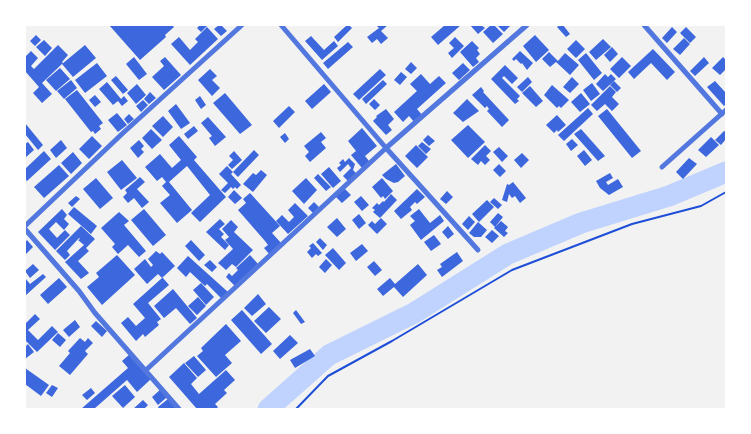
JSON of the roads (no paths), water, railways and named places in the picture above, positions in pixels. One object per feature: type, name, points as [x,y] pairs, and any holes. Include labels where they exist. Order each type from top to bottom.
[{"type":"street","points":[[179,409],[94,313],[79,291],[25,228],[124,133],[242,25]]},
{"type":"street","points":[[281,25],[386,148],[478,250]]},
{"type":"street","points":[[146,370],[386,148],[527,25]]},
{"type":"street","points":[[644,25],[724,112],[662,168]]},
{"type":"waterway","points":[[268,409],[329,355],[414,313],[508,254],[581,223],[669,196],[726,172]]}]
